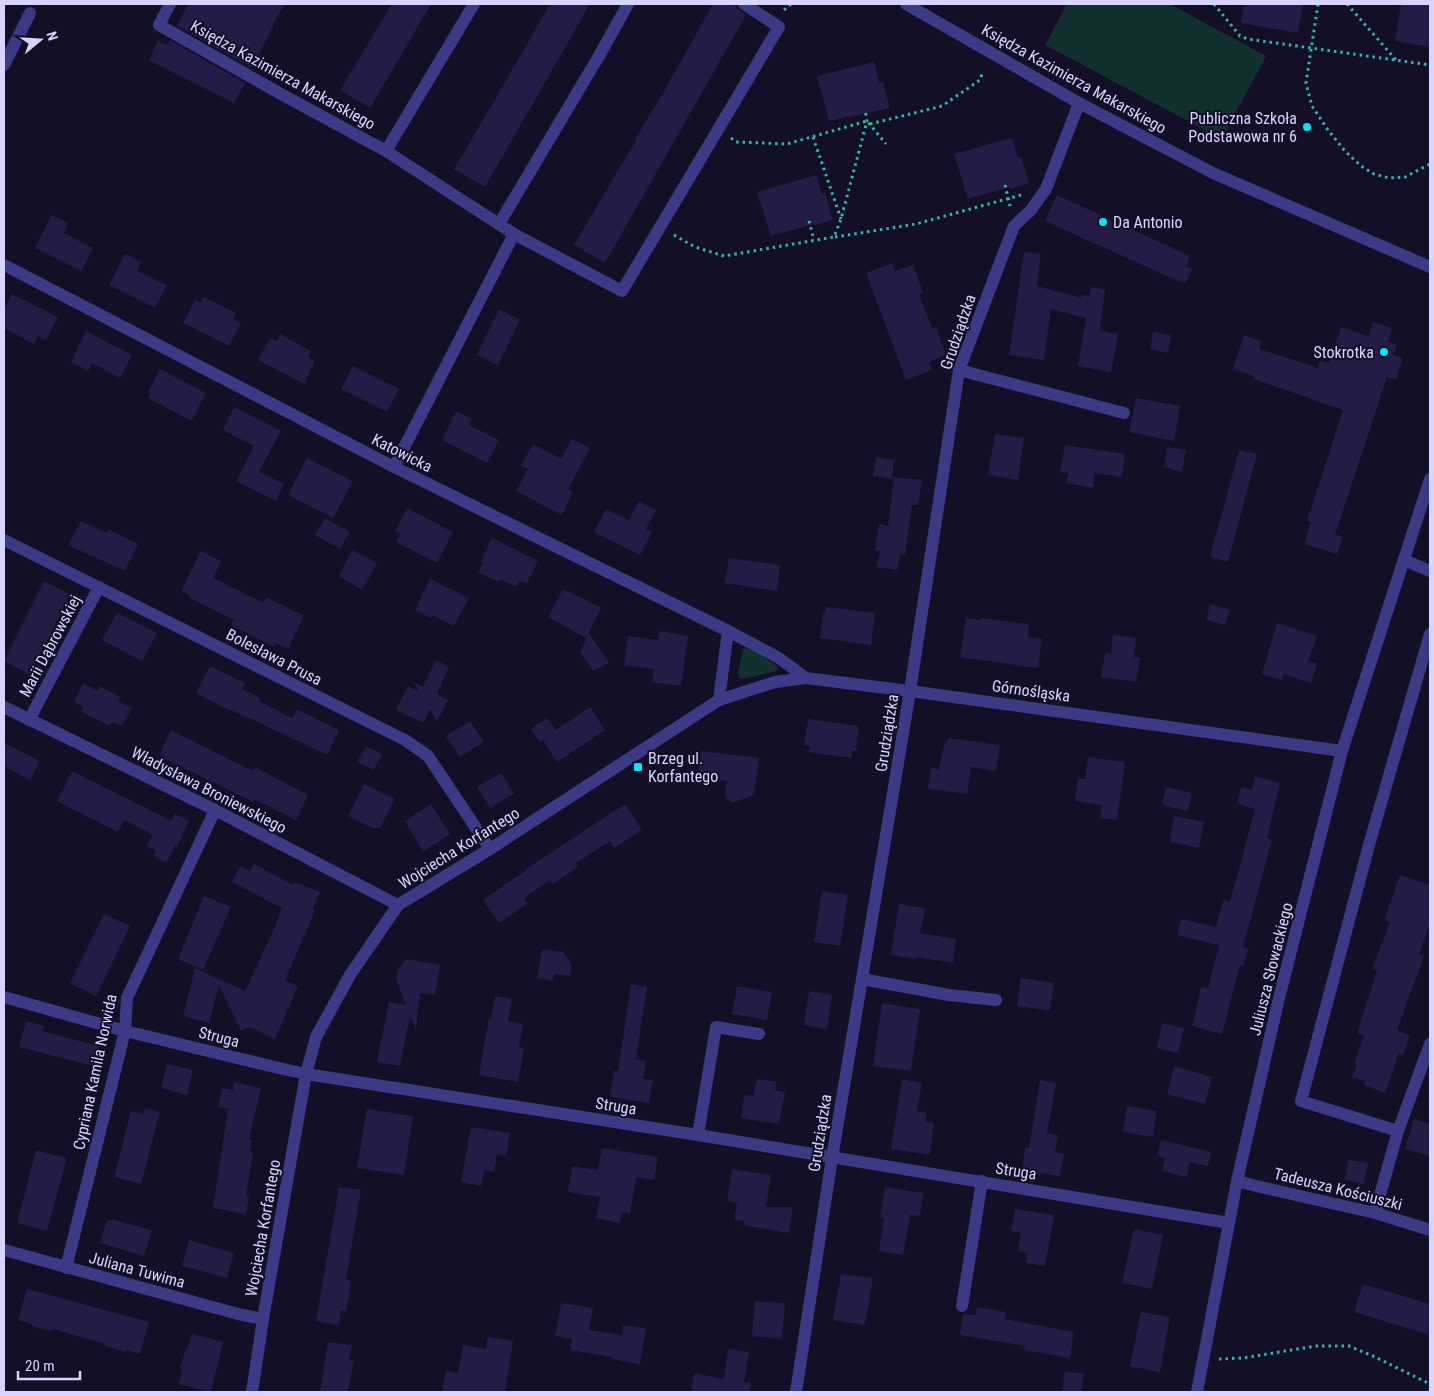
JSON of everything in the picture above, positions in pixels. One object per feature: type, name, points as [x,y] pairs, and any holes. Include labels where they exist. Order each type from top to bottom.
[{"type":"street","name":"Księdza Kazimierza Makarskiego","points":[[170,4],[159,25],[386,151],[514,234],[622,291],[779,27],[744,4]]},
{"type":"street","name":"Księdza Kazimierza Makarskiego","points":[[386,151],[474,4]]},
{"type":"street","points":[[499,224],[600,56],[628,4]]},
{"type":"street","name":"Księdza Kazimierza Makarskiego","points":[[906,4],[1079,103],[1213,173],[1427,267]]},
{"type":"street","points":[[4,65],[30,13]]},
{"type":"street","name":"Grudziądzka","points":[[796,1392],[832,1158],[910,691],[959,370],[1014,226],[1031,210],[1046,189],[1079,103]]},
{"type":"street","points":[[394,467],[514,234]]},
{"type":"street","name":"Katowicka","points":[[4,265],[394,467],[728,631]]},
{"type":"street","points":[[959,370],[1124,413]]},
{"type":"street","name":"Juliusza Słowackiego","points":[[1197,1392],[1237,1181],[1279,998],[1342,751],[1430,479]]},
{"type":"street","name":"Bolesława Prusa","points":[[4,540],[405,740],[428,756],[490,849]]},
{"type":"street","points":[[1404,560],[1430,571]]},
{"type":"street","name":"Marii Dąbrowskiej","points":[[30,720],[99,587]]},
{"type":"street","points":[[720,700],[728,631]]},
{"type":"street","name":"Górnośląska","points":[[728,631],[779,658],[806,678],[1342,751]]},
{"type":"street","points":[[1398,1131],[1301,1101],[1368,845],[1430,634]]},
{"type":"street","name":"Wojciecha Korfantego","points":[[252,1392],[306,1074],[316,1037],[350,975],[398,905],[490,849],[720,700],[775,682],[806,678]]},
{"type":"street","name":"Władysława Broniewskiego","points":[[4,707],[215,810],[398,905]]},
{"type":"street","name":"Cypriana Kamila Norwida","points":[[66,1268],[125,1031],[126,998],[215,810]]},
{"type":"street","points":[[862,979],[949,995],[996,1000]]},
{"type":"street","name":"Struga","points":[[4,998],[125,1031],[306,1074],[698,1135],[1229,1223]]},
{"type":"street","points":[[698,1135],[716,1027],[760,1034]]},
{"type":"street","points":[[1374,1213],[1398,1131],[1430,1044]]},
{"type":"street","name":"Tadeusza Kościuszki","points":[[1237,1181],[1374,1213],[1430,1230]]},
{"type":"street","points":[[962,1306],[982,1182]]},
{"type":"street","name":"Juliana Tuwima","points":[[4,1250],[238,1314],[263,1319]]},
{"type":"path","points":[[1214,4],[1240,36],[1430,65]]},
{"type":"path","points":[[1318,4],[1306,83],[1312,106],[1328,130],[1345,151],[1361,166],[1374,174],[1389,178],[1405,177],[1430,164]]},
{"type":"path","points":[[1347,4],[1396,60]]},
{"type":"path","points":[[719,128],[736,142],[787,144],[868,122],[942,106],[980,80],[982,74]]},
{"type":"path","points":[[865,109],[868,122],[886,144]]},
{"type":"path","points":[[834,237],[841,219],[868,122]]},
{"type":"path","points":[[813,137],[841,219]]},
{"type":"path","points":[[660,227],[695,247],[724,256],[916,224],[1046,189]]},
{"type":"path","points":[[809,221],[814,240]]},
{"type":"path","points":[[1204,1357],[1224,1360],[1316,1346],[1349,1346],[1430,1384]]},
{"type":"green space","points":[[1067,4],[1170,4],[1266,56],[1222,139],[1045,45]]},
{"type":"green space","points":[[745,648],[754,651],[776,665],[778,668],[776,671],[748,678],[740,678],[738,673]]},
{"type":"building","points":[[188,4],[285,4],[252,68],[177,26]]},
{"type":"building","points":[[392,4],[431,4],[370,108],[340,90]]},
{"type":"building","points":[[550,4],[590,4],[485,187],[454,169]]},
{"type":"building","points":[[713,4],[734,4],[746,15],[605,263],[574,245]]},
{"type":"building","points":[[1244,4],[1303,4],[1298,33],[1241,23]]},
{"type":"building","points":[[1401,4],[1430,4],[1430,47],[1395,41]]},
{"type":"building","points":[[170,40],[245,83],[234,103],[149,60],[158,41],[167,45]]},
{"type":"building","points":[[874,62],[879,83],[883,82],[890,108],[829,121],[817,76]]},
{"type":"building","points":[[1012,138],[1018,158],[1021,157],[1029,183],[968,199],[954,154]]},
{"type":"building","points":[[816,175],[822,195],[825,193],[833,220],[771,236],[757,192]]},
{"type":"building","points":[[1057,195],[1190,256],[1186,266],[1192,269],[1186,283],[1045,221]]},
{"type":"building","points":[[52,215],[68,223],[64,233],[93,248],[81,271],[35,248]]},
{"type":"building","points":[[1024,252],[1041,254],[1037,286],[1081,298],[1081,295],[1089,296],[1091,287],[1105,289],[1100,331],[1118,334],[1111,372],[1078,366],[1086,318],[1051,309],[1044,360],[1009,355]]},
{"type":"building","points":[[125,254],[141,262],[137,271],[167,285],[155,308],[109,285]]},
{"type":"building","points":[[892,263],[895,271],[913,265],[923,292],[919,294],[932,328],[936,327],[946,355],[929,362],[932,370],[906,380],[866,273]]},
{"type":"building","points":[[12,294],[58,317],[46,340],[38,336],[34,344],[4,328],[4,310]]},
{"type":"building","points":[[204,297],[236,313],[233,319],[241,323],[229,346],[183,323],[195,300],[201,303]]},
{"type":"building","points":[[499,309],[520,320],[498,365],[477,355]]},
{"type":"building","points":[[1373,322],[1392,328],[1388,342],[1397,345],[1393,355],[1403,358],[1396,380],[1387,377],[1335,535],[1343,537],[1337,554],[1304,544],[1311,522],[1307,521],[1343,410],[1253,379],[1254,376],[1233,369],[1244,335],[1261,341],[1259,349],[1318,369],[1320,361],[1329,363],[1341,327],[1368,336]]},
{"type":"building","points":[[86,331],[132,355],[120,378],[92,363],[88,371],[71,362]]},
{"type":"building","points":[[1153,332],[1171,335],[1168,353],[1150,349]]},
{"type":"building","points":[[280,334],[311,351],[308,357],[315,361],[304,384],[258,360],[270,338],[277,341]]},
{"type":"building","points":[[353,366],[399,389],[387,412],[341,389]]},
{"type":"building","points":[[160,369],[206,393],[192,421],[148,398],[151,393],[148,392]]},
{"type":"building","points":[[1136,398],[1180,406],[1174,441],[1129,432]]},
{"type":"building","points":[[234,407],[281,431],[259,472],[284,484],[276,501],[236,481],[254,446],[223,430]]},
{"type":"building","points":[[456,411],[472,419],[469,425],[499,440],[487,463],[442,440]]},
{"type":"building","points":[[995,434],[1024,438],[1018,480],[988,475]]},
{"type":"building","points":[[572,439],[590,448],[568,489],[573,492],[562,515],[516,491],[528,469],[521,466],[533,444],[561,459]]},
{"type":"building","points":[[1065,445],[1125,454],[1122,477],[1095,473],[1093,488],[1066,483],[1068,473],[1060,472]]},
{"type":"building","points":[[1167,447],[1186,450],[1182,472],[1164,467]]},
{"type":"building","points":[[1239,450],[1257,454],[1228,562],[1210,557]]},
{"type":"building","points":[[876,457],[894,460],[892,479],[873,476]]},
{"type":"building","points":[[307,458],[353,481],[333,518],[288,495]]},
{"type":"building","points":[[894,477],[922,480],[918,505],[912,505],[905,555],[900,554],[897,570],[877,567],[880,551],[875,550],[879,524],[888,526]]},
{"type":"building","points":[[639,501],[656,510],[646,529],[652,532],[640,555],[594,532],[606,509],[629,520]]},
{"type":"building","points":[[407,508],[453,532],[437,563],[396,542],[401,534],[395,531]]},
{"type":"building","points":[[325,518],[350,532],[340,549],[315,535]]},
{"type":"building","points":[[81,521],[107,533],[108,529],[138,544],[125,571],[68,545]]},
{"type":"building","points":[[492,538],[538,561],[527,584],[520,581],[516,587],[500,579],[499,582],[478,572]]},
{"type":"building","points":[[352,550],[377,563],[362,590],[339,576]]},
{"type":"building","points":[[201,551],[221,561],[213,578],[263,603],[266,597],[304,616],[288,649],[275,643],[274,647],[231,625],[234,620],[190,598],[191,596],[181,591]]},
{"type":"building","points":[[729,558],[780,565],[777,591],[725,583]]},
{"type":"building","points":[[430,579],[469,598],[454,626],[432,615],[431,618],[415,610]]},
{"type":"building","points":[[44,581],[70,594],[30,675],[4,661]]},
{"type":"building","points":[[563,589],[601,608],[586,638],[548,617]]},
{"type":"building","points":[[1210,604],[1230,610],[1225,625],[1206,620]]},
{"type":"building","points":[[826,607],[875,613],[871,645],[820,638],[823,612],[825,613]]},
{"type":"building","points":[[117,613],[157,633],[142,661],[102,640]]},
{"type":"building","points":[[966,618],[1029,624],[1028,637],[1042,639],[1038,668],[960,657]]},
{"type":"building","points":[[1277,623],[1317,636],[1308,661],[1317,664],[1311,683],[1284,674],[1282,680],[1262,674]]},
{"type":"building","points":[[660,631],[688,636],[681,686],[652,682],[654,669],[624,665],[628,636],[658,640]]},
{"type":"building","points":[[589,633],[609,663],[593,671],[580,652]]},
{"type":"building","points":[[1113,635],[1136,638],[1134,657],[1140,658],[1136,682],[1101,677],[1105,653],[1111,654]]},
{"type":"building","points":[[436,660],[449,667],[437,694],[448,700],[437,721],[430,709],[423,723],[396,710],[408,686],[419,691],[413,682],[423,687]]},
{"type":"building","points":[[210,666],[245,683],[242,689],[260,698],[259,701],[292,718],[297,709],[339,730],[327,755],[250,718],[230,711],[196,693]]},
{"type":"building","points":[[83,683],[98,691],[100,686],[120,697],[118,701],[132,708],[122,726],[112,722],[110,726],[81,712],[84,707],[74,702]]},
{"type":"building","points":[[590,707],[605,730],[557,762],[543,740],[540,742],[531,729],[547,718],[556,730]]},
{"type":"building","points":[[808,719],[859,726],[856,751],[852,751],[851,758],[809,752],[810,746],[804,745]]},
{"type":"building","points":[[470,721],[484,742],[460,757],[446,736]]},
{"type":"building","points":[[171,730],[253,771],[255,767],[308,795],[296,820],[254,799],[253,802],[159,756]]},
{"type":"building","points":[[948,738],[1000,745],[996,771],[971,767],[967,794],[928,789],[931,768],[939,769],[944,745],[947,743]]},
{"type":"building","points":[[4,743],[40,761],[30,780],[4,766]]},
{"type":"building","points":[[366,746],[382,754],[374,770],[357,762]]},
{"type":"building","points":[[701,751],[759,758],[754,795],[731,802],[725,794],[727,781],[698,777]]},
{"type":"building","points":[[1088,757],[1125,762],[1117,820],[1100,818],[1102,805],[1075,801],[1078,779],[1085,779]]},
{"type":"building","points":[[72,771],[171,821],[175,814],[189,821],[177,847],[175,846],[166,863],[153,856],[156,851],[147,846],[153,835],[124,820],[118,832],[57,801]]},
{"type":"building","points":[[501,773],[514,793],[490,808],[477,787]]},
{"type":"building","points":[[1255,776],[1280,783],[1267,838],[1272,840],[1243,947],[1249,949],[1243,966],[1240,965],[1222,1034],[1192,1026],[1201,987],[1208,988],[1219,945],[1177,935],[1181,919],[1216,927],[1223,900],[1230,902],[1255,809],[1237,804],[1241,787],[1252,790]]},
{"type":"building","points":[[364,784],[395,799],[380,828],[373,828],[348,816]]},
{"type":"building","points":[[1166,787],[1192,793],[1188,811],[1162,805]]},
{"type":"building","points":[[431,804],[450,834],[423,852],[405,821]]},
{"type":"building","points":[[625,804],[642,830],[614,848],[610,841],[576,863],[578,867],[553,884],[550,880],[524,898],[528,903],[499,923],[483,900],[526,869]]},
{"type":"building","points":[[1174,816],[1204,822],[1199,848],[1170,842]]},
{"type":"building","points":[[254,864],[293,885],[295,882],[320,892],[312,910],[315,911],[285,980],[298,986],[275,1039],[249,1027],[241,1031],[219,985],[209,1023],[183,1016],[195,968],[245,991],[277,923],[282,908],[232,882],[240,866],[250,871]]},
{"type":"building","points":[[1400,875],[1430,885],[1430,923],[1419,954],[1424,956],[1397,1030],[1410,1036],[1403,1055],[1399,1053],[1385,1093],[1364,1085],[1365,1081],[1352,1077],[1357,1065],[1354,1064],[1364,1036],[1357,1033],[1377,971],[1372,969],[1390,922],[1384,920]]},
{"type":"building","points":[[822,891],[848,895],[840,946],[814,942]]},
{"type":"building","points":[[204,896],[231,907],[203,970],[178,959]]},
{"type":"building","points":[[899,904],[925,908],[920,933],[956,939],[953,963],[891,955]]},
{"type":"building","points":[[104,914],[130,926],[96,996],[70,983]]},
{"type":"building","points":[[542,949],[563,952],[572,965],[570,976],[554,974],[553,981],[537,978]]},
{"type":"building","points":[[406,959],[440,965],[435,995],[420,993],[416,1030],[410,1016],[400,1066],[377,1062],[389,1002],[406,1005],[396,979],[398,970]]},
{"type":"building","points":[[1021,978],[1054,983],[1050,1011],[1017,1006]]},
{"type":"building","points":[[631,984],[647,987],[636,1059],[646,1061],[643,1079],[653,1080],[649,1103],[610,1097],[614,1071],[618,1071]]},
{"type":"building","points":[[737,986],[772,992],[767,1020],[732,1014]]},
{"type":"building","points":[[809,991],[832,995],[827,1029],[804,1025]]},
{"type":"building","points":[[495,996],[512,999],[508,1021],[523,1024],[519,1047],[524,1048],[518,1082],[479,1075],[489,1018],[491,1019]]},
{"type":"building","points":[[882,1003],[920,1009],[911,1071],[873,1066]]},
{"type":"building","points":[[26,1021],[44,1026],[42,1031],[99,1046],[94,1066],[19,1047]]},
{"type":"building","points":[[1162,1023],[1184,1028],[1178,1053],[1157,1048]]},
{"type":"building","points":[[167,1064],[193,1070],[187,1095],[161,1088]]},
{"type":"building","points":[[1174,1066],[1212,1077],[1205,1104],[1167,1094]]},
{"type":"building","points":[[757,1079],[777,1082],[775,1090],[785,1092],[779,1124],[741,1118],[744,1095],[753,1096]]},
{"type":"building","points":[[902,1079],[922,1083],[917,1111],[927,1113],[925,1122],[934,1123],[930,1155],[891,1149]]},
{"type":"building","points":[[1040,1080],[1056,1083],[1047,1133],[1058,1135],[1055,1152],[1064,1154],[1060,1176],[1040,1173],[1040,1175],[1022,1170],[1025,1147],[1029,1148]]},
{"type":"building","points":[[234,1082],[261,1088],[249,1140],[252,1140],[250,1152],[253,1153],[246,1196],[249,1197],[246,1214],[213,1208],[228,1109],[218,1107],[222,1088],[233,1090]]},
{"type":"building","points":[[1127,1106],[1156,1111],[1153,1137],[1123,1132]]},
{"type":"building","points":[[145,1108],[160,1112],[141,1184],[114,1177],[131,1111],[143,1114]]},
{"type":"building","points":[[367,1109],[413,1116],[404,1175],[357,1168]]},
{"type":"building","points":[[1414,1119],[1430,1124],[1430,1156],[1405,1149]]},
{"type":"building","points":[[471,1127],[510,1133],[506,1156],[497,1154],[494,1172],[484,1170],[481,1186],[461,1182]]},
{"type":"building","points":[[1161,1140],[1211,1152],[1208,1166],[1190,1162],[1186,1177],[1162,1171],[1165,1158],[1157,1156]]},
{"type":"building","points":[[602,1148],[658,1157],[654,1180],[636,1177],[630,1213],[622,1212],[620,1223],[596,1218],[600,1197],[568,1192],[572,1166],[598,1170]]},
{"type":"building","points":[[36,1150],[67,1158],[47,1231],[17,1223]]},
{"type":"building","points":[[1348,1160],[1368,1163],[1364,1184],[1345,1180]]},
{"type":"building","points":[[732,1169],[771,1175],[766,1207],[793,1207],[789,1233],[743,1225],[745,1221],[734,1220],[737,1203],[727,1201]]},
{"type":"building","points":[[339,1187],[361,1190],[346,1280],[351,1280],[349,1296],[346,1311],[341,1311],[339,1325],[316,1321]]},
{"type":"building","points":[[885,1187],[923,1193],[920,1216],[910,1215],[903,1255],[879,1251],[884,1218],[880,1218]]},
{"type":"building","points":[[1015,1209],[1054,1215],[1045,1266],[1026,1263],[1027,1253],[1018,1251],[1021,1233],[1011,1231]]},
{"type":"building","points":[[107,1220],[114,1220],[152,1230],[144,1256],[100,1243]]},
{"type":"building","points":[[1134,1229],[1163,1235],[1152,1289],[1122,1283]]},
{"type":"building","points":[[189,1240],[234,1253],[227,1278],[182,1266]]},
{"type":"building","points":[[841,1274],[873,1278],[865,1325],[833,1320]]},
{"type":"building","points":[[1363,1284],[1430,1304],[1430,1335],[1354,1312]]},
{"type":"building","points":[[27,1289],[149,1322],[140,1354],[105,1346],[105,1344],[53,1329],[52,1331],[42,1329],[18,1320]]},
{"type":"building","points":[[755,1301],[785,1303],[782,1339],[752,1336]]},
{"type":"building","points":[[561,1303],[593,1308],[589,1330],[622,1335],[623,1325],[646,1328],[640,1364],[570,1350],[572,1339],[555,1336]]},
{"type":"building","points":[[977,1307],[1006,1312],[1004,1319],[1074,1332],[1070,1358],[1024,1350],[1025,1346],[960,1335],[963,1314],[976,1315]]},
{"type":"building","points":[[1141,1312],[1170,1317],[1160,1372],[1130,1366]]},
{"type":"building","points":[[192,1334],[223,1342],[211,1392],[179,1384],[182,1369],[180,1368]]},
{"type":"building","points":[[488,1337],[513,1341],[505,1392],[442,1392],[446,1371],[458,1373],[463,1345],[486,1349]]},
{"type":"building","points":[[328,1342],[352,1345],[349,1360],[354,1360],[348,1392],[320,1392]]},
{"type":"building","points":[[728,1349],[749,1352],[744,1382],[751,1383],[750,1392],[691,1392],[694,1373],[724,1379]]},
{"type":"building","points":[[1065,1371],[1084,1374],[1081,1392],[1062,1392]]},
{"type":"place","name":"Publiczna Szkoła Podstawowa nr 6","points":[[1307,127]]},
{"type":"place","name":"Da Antonio","points":[[1103,222]]},
{"type":"place","name":"Stokrotka","points":[[1384,352]]},
{"type":"place","name":"Brzeg ul. Korfantego","points":[[638,767]]}]
